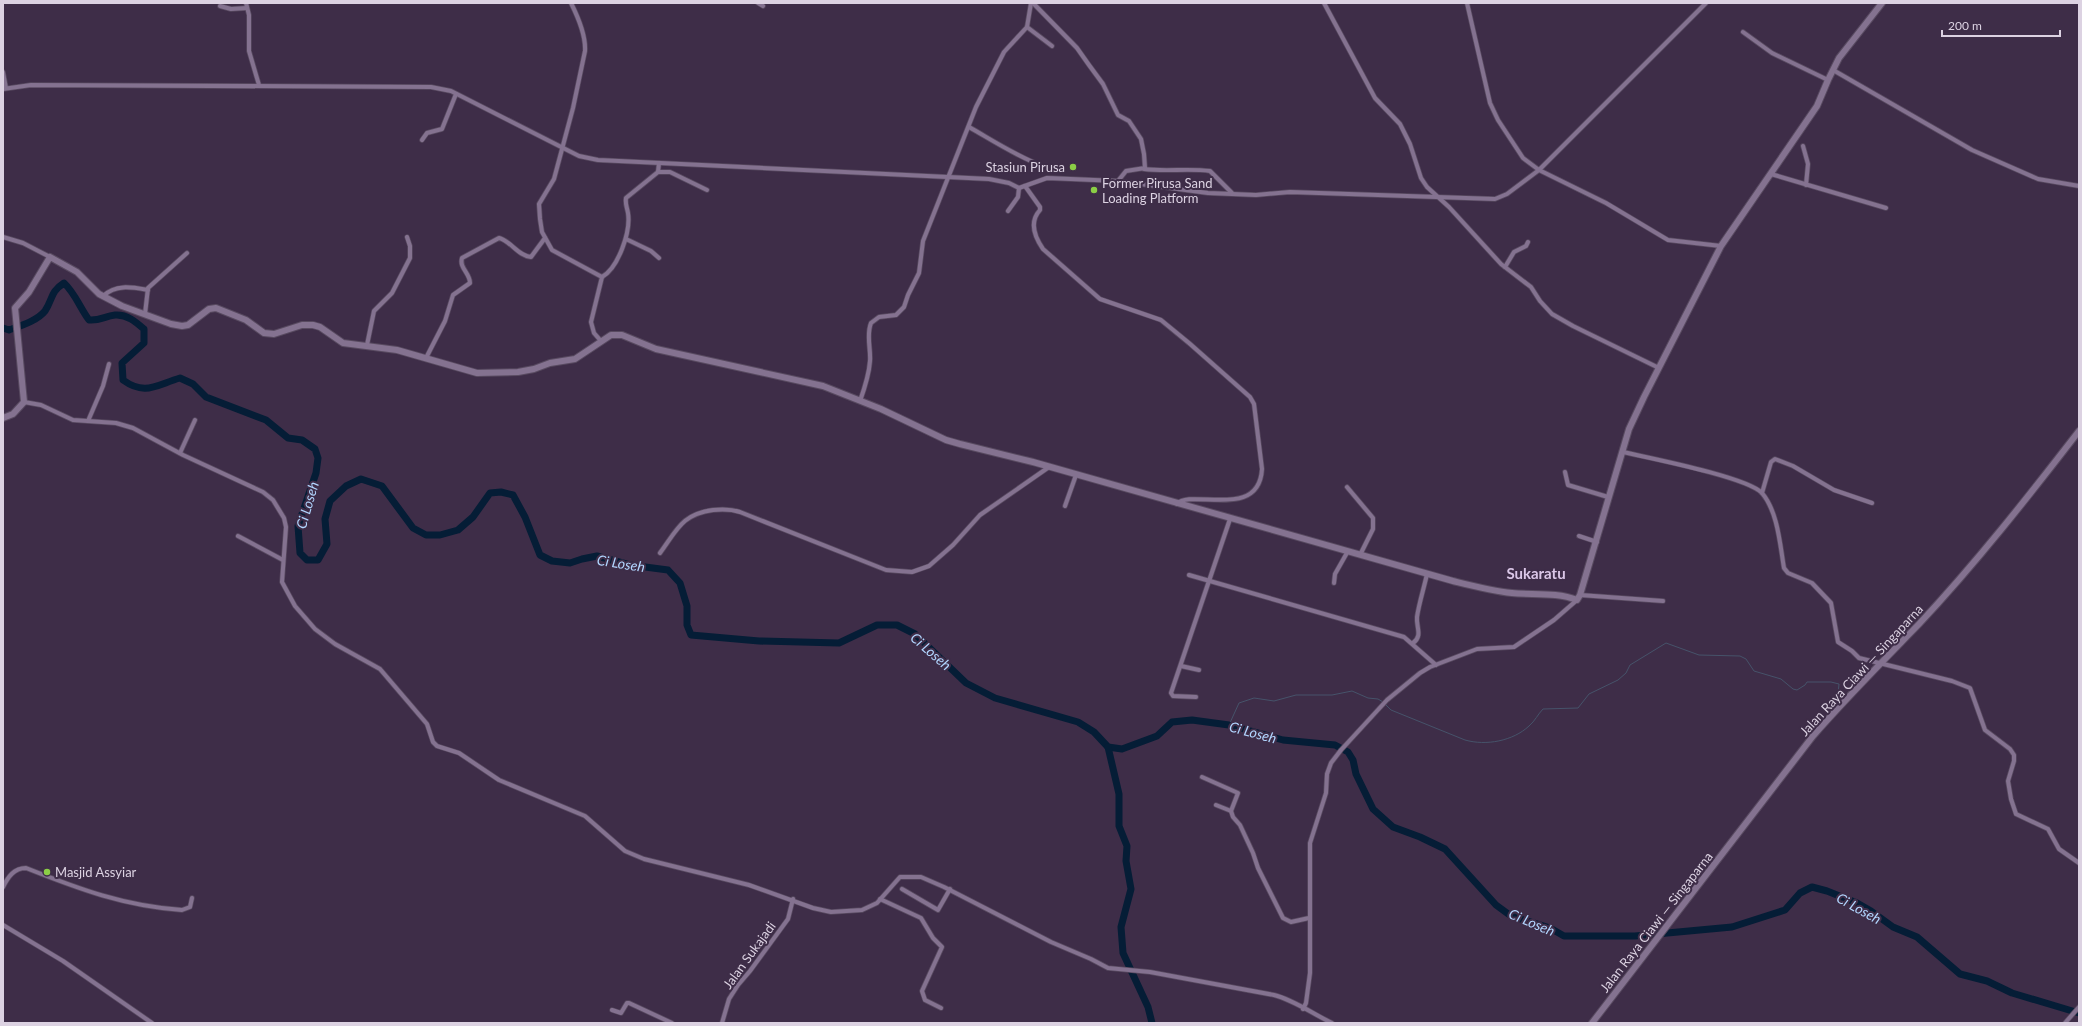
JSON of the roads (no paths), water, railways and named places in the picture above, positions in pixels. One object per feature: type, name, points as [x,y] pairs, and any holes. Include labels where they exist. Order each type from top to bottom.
[{"type":"street","points":[[246,3],[249,51],[259,85]]},
{"type":"street","points":[[571,3],[585,44],[573,108],[561,148],[554,179],[539,204],[540,219],[545,238],[556,254],[602,277]]},
{"type":"street","points":[[758,3],[763,6]]},
{"type":"street","points":[[860,400],[868,379],[870,360],[869,328],[874,320],[879,317],[896,315],[904,307],[908,294],[919,273],[923,241],[968,127],[1004,52],[1027,27],[1032,3]]},
{"type":"street","points":[[1032,3],[1077,48],[1103,84],[1118,116],[1129,120],[1141,140],[1146,164],[1144,170]]},
{"type":"street","points":[[1324,3],[1375,98],[1400,124],[1410,144],[1421,178],[1427,187],[1505,267],[1531,287],[1540,301],[1552,314],[1573,326],[1659,368]]},
{"type":"street","points":[[1467,3],[1490,103],[1498,120],[1523,158],[1539,170],[1606,202],[1668,240],[1721,246]]},
{"type":"street","points":[[3,72],[4,89],[31,85],[259,85],[443,88],[561,148],[579,156],[598,160],[989,179],[1009,183],[1019,188],[1031,182],[1047,178],[1118,181],[1180,191],[1256,195],[1290,192],[1495,199],[1512,191],[1539,170],[1706,3]]},
{"type":"street","points":[[1303,1009],[1306,1003],[1310,973],[1310,843],[1326,793],[1328,771],[1341,750],[1383,704],[1420,673],[1477,649],[1514,647],[1554,620],[1578,598],[1597,542],[1608,498],[1629,429],[1721,246],[1817,106],[1833,70],[1853,38],[1881,4]]},
{"type":"street","points":[[220,6],[247,8]]},
{"type":"street","points":[[1027,27],[1052,46]]},
{"type":"street","points":[[1743,32],[1772,53],[1828,80]]},
{"type":"street","points":[[1833,70],[1972,150],[2027,176],[2079,186]]},
{"type":"street","points":[[422,140],[427,133],[442,129],[456,94]]},
{"type":"street","points":[[968,127],[995,141],[1009,151],[1033,162]]},
{"type":"street","points":[[1803,146],[1808,164],[1806,185]]},
{"type":"street","points":[[658,172],[659,163]]},
{"type":"street","points":[[1118,181],[1126,171],[1144,170],[1173,172],[1184,168],[1210,171],[1232,193]]},
{"type":"street","points":[[601,341],[594,333],[591,322],[602,277],[611,270],[626,240],[628,215],[626,198],[658,172],[670,172],[707,190]]},
{"type":"street","points":[[1771,174],[1886,208]]},
{"type":"street","points":[[1025,186],[1040,207],[1034,222],[1034,229],[1036,239],[1043,248],[1100,299],[1161,320],[1244,392],[1254,404],[1262,469],[1262,479],[1256,488],[1247,494],[1232,500],[1186,499],[1177,504]]},
{"type":"street","points":[[1008,211],[1018,197],[1019,188]]},
{"type":"street","points":[[3,237],[23,243],[77,272],[103,296],[171,324],[186,326],[209,309],[216,308],[246,320],[264,333],[274,334],[307,324],[320,327],[342,343],[397,350],[477,373],[518,372],[575,359],[611,335],[622,335],[656,349],[822,386],[860,400],[946,440],[1049,467],[1484,589],[1511,593],[1578,598],[1664,601]]},
{"type":"street","points":[[367,345],[374,311],[392,293],[410,258],[410,246],[407,237]]},
{"type":"street","points":[[426,358],[445,321],[453,295],[470,283],[470,279],[461,266],[462,258],[499,238],[504,239],[523,255],[531,256],[545,238]]},
{"type":"street","points":[[626,240],[651,251],[658,258]]},
{"type":"street","points":[[1505,267],[1514,252],[1526,246],[1528,242]]},
{"type":"street","points":[[145,314],[148,290],[150,286],[187,254]]},
{"type":"street","points":[[24,402],[21,389],[20,351],[16,333],[15,308],[29,292],[50,257]]},
{"type":"street","points":[[103,296],[113,289],[131,287],[148,290]]},
{"type":"street","points":[[88,421],[103,386],[109,364]]},
{"type":"street","points":[[3,418],[13,414],[24,402]]},
{"type":"street","points":[[24,402],[41,405],[73,420],[116,423],[133,428],[180,453],[263,492],[273,500],[284,518],[286,527],[282,582],[295,606],[320,632],[335,644],[380,669],[427,724],[433,742],[437,746],[459,753],[499,780],[585,816],[625,851],[644,859],[749,885],[793,899],[813,908],[831,912],[862,910],[877,903],[896,880],[905,876],[921,877],[950,889],[1051,942],[1091,958],[1108,968],[1150,972],[1274,994],[1285,998],[1303,1009],[1332,1023]]},
{"type":"street","points":[[180,453],[195,420]]},
{"type":"street","name":"Jalan Raya Ciawi — Singaparna","points":[[1592,1023],[1813,736],[1845,699],[1880,664],[1980,555],[2079,431]]},
{"type":"street","points":[[1623,452],[1727,477],[1745,483],[1762,493],[1776,524],[1786,571],[1812,583],[1831,603],[1835,631],[1840,644],[1852,651],[1861,660],[1970,688],[1985,730],[2010,749],[2014,755],[2014,761],[2008,784],[2010,799],[2016,814],[2048,829],[2059,849],[2079,863]]},
{"type":"street","points":[[1762,493],[1771,462],[1775,459],[1794,466],[1834,490],[1872,503]]},
{"type":"street","points":[[660,553],[690,516],[702,512],[727,509],[740,512],[886,570],[912,572],[929,566],[953,545],[980,515],[1049,467]]},
{"type":"street","points":[[1565,472],[1568,485],[1608,498]]},
{"type":"street","points":[[1065,506],[1076,475]]},
{"type":"street","points":[[1347,488],[1373,518],[1373,528],[1360,555]]},
{"type":"street","points":[[1196,697],[1172,695],[1230,519]]},
{"type":"street","points":[[238,536],[283,560]]},
{"type":"street","points":[[1579,536],[1597,542]]},
{"type":"street","points":[[1334,583],[1335,574],[1348,551]]},
{"type":"street","points":[[1413,643],[1416,641],[1419,632],[1417,618],[1428,574]]},
{"type":"street","points":[[1189,575],[1404,637],[1413,643],[1436,665]]},
{"type":"street","points":[[1181,666],[1199,670]]},
{"type":"street","points":[[1202,777],[1238,793],[1231,811],[1240,825],[1258,868],[1283,918],[1291,922],[1309,918]]},
{"type":"street","points":[[1216,805],[1231,811]]},
{"type":"street","points":[[3,887],[5,878],[16,870],[26,868],[110,899],[182,910],[190,907],[192,898]]},
{"type":"street","points":[[902,889],[938,910],[950,889]]},
{"type":"street","name":"Jalan Sukajadi","points":[[722,1023],[729,999],[788,919],[793,899]]},
{"type":"street","points":[[880,899],[921,918],[933,938],[942,947],[922,991],[926,1001],[941,1008]]},
{"type":"street","points":[[3,926],[32,941],[152,1023]]},
{"type":"street","points":[[612,1010],[620,1012],[627,1003],[630,1003],[672,1023]]},
{"type":"street","points":[[2065,1023],[2079,1007]]},
{"type":"waterway","name":"Ci Loseh","points":[[3,328],[9,330],[38,318],[48,307],[56,289],[64,283],[71,291],[89,320],[119,315],[131,319],[144,329],[144,343],[122,363],[123,380],[131,385],[151,388],[180,378],[193,384],[206,397],[266,420],[288,438],[302,440],[315,449],[318,458],[316,473],[298,526],[300,553],[307,560],[318,560],[327,544],[325,519],[330,501],[346,486],[361,479],[382,486],[413,528],[426,535],[440,535],[458,530],[473,517],[490,493],[501,492],[513,495],[525,517],[540,555],[552,561],[570,563],[597,556],[630,565],[668,570],[680,583],[687,606],[687,625],[691,635],[759,641],[839,643],[877,625],[897,625],[915,634],[966,683],[995,698],[1078,722],[1094,732],[1108,747],[1122,749],[1157,736],[1172,722],[1192,720],[1229,725],[1283,740],[1335,745],[1348,752],[1353,760],[1356,774],[1373,809],[1393,827],[1420,837],[1445,849],[1496,905],[1511,916],[1550,928],[1564,936],[1635,936],[1732,927],[1785,910],[1800,893],[1812,887],[1827,891],[1857,903],[1893,927],[1917,937],[1960,974],[1987,981],[2012,993],[2079,1013]]},
{"type":"waterway","points":[[1385,704],[1391,710],[1465,740],[1473,742],[1499,741],[1507,739],[1523,731],[1531,724],[1543,709],[1578,708],[1589,694],[1618,680],[1626,673],[1630,665],[1666,643],[1699,655],[1740,656],[1746,659],[1754,671],[1781,679],[1793,689],[1797,690],[1807,682],[1831,682],[1839,684],[1838,694]]},
{"type":"waterway","points":[[1229,725],[1239,703],[1254,698],[1274,701],[1296,695],[1332,695],[1352,691],[1368,698],[1378,699],[1383,702]]},
{"type":"waterway","points":[[1108,747],[1119,794],[1119,826],[1127,846],[1126,861],[1131,889],[1121,927],[1123,953],[1148,1007],[1152,1023]]},
{"type":"place","name":"Stasiun Pirusa","points":[[1073,167]]},
{"type":"place","name":"Former Pirusa Sand Loading Platform","points":[[1094,190]]},
{"type":"place","name":"Masjid Assyiar","points":[[47,872]]},
{"type":"district","name":"Sukaratu","points":[[1536,573]]}]
